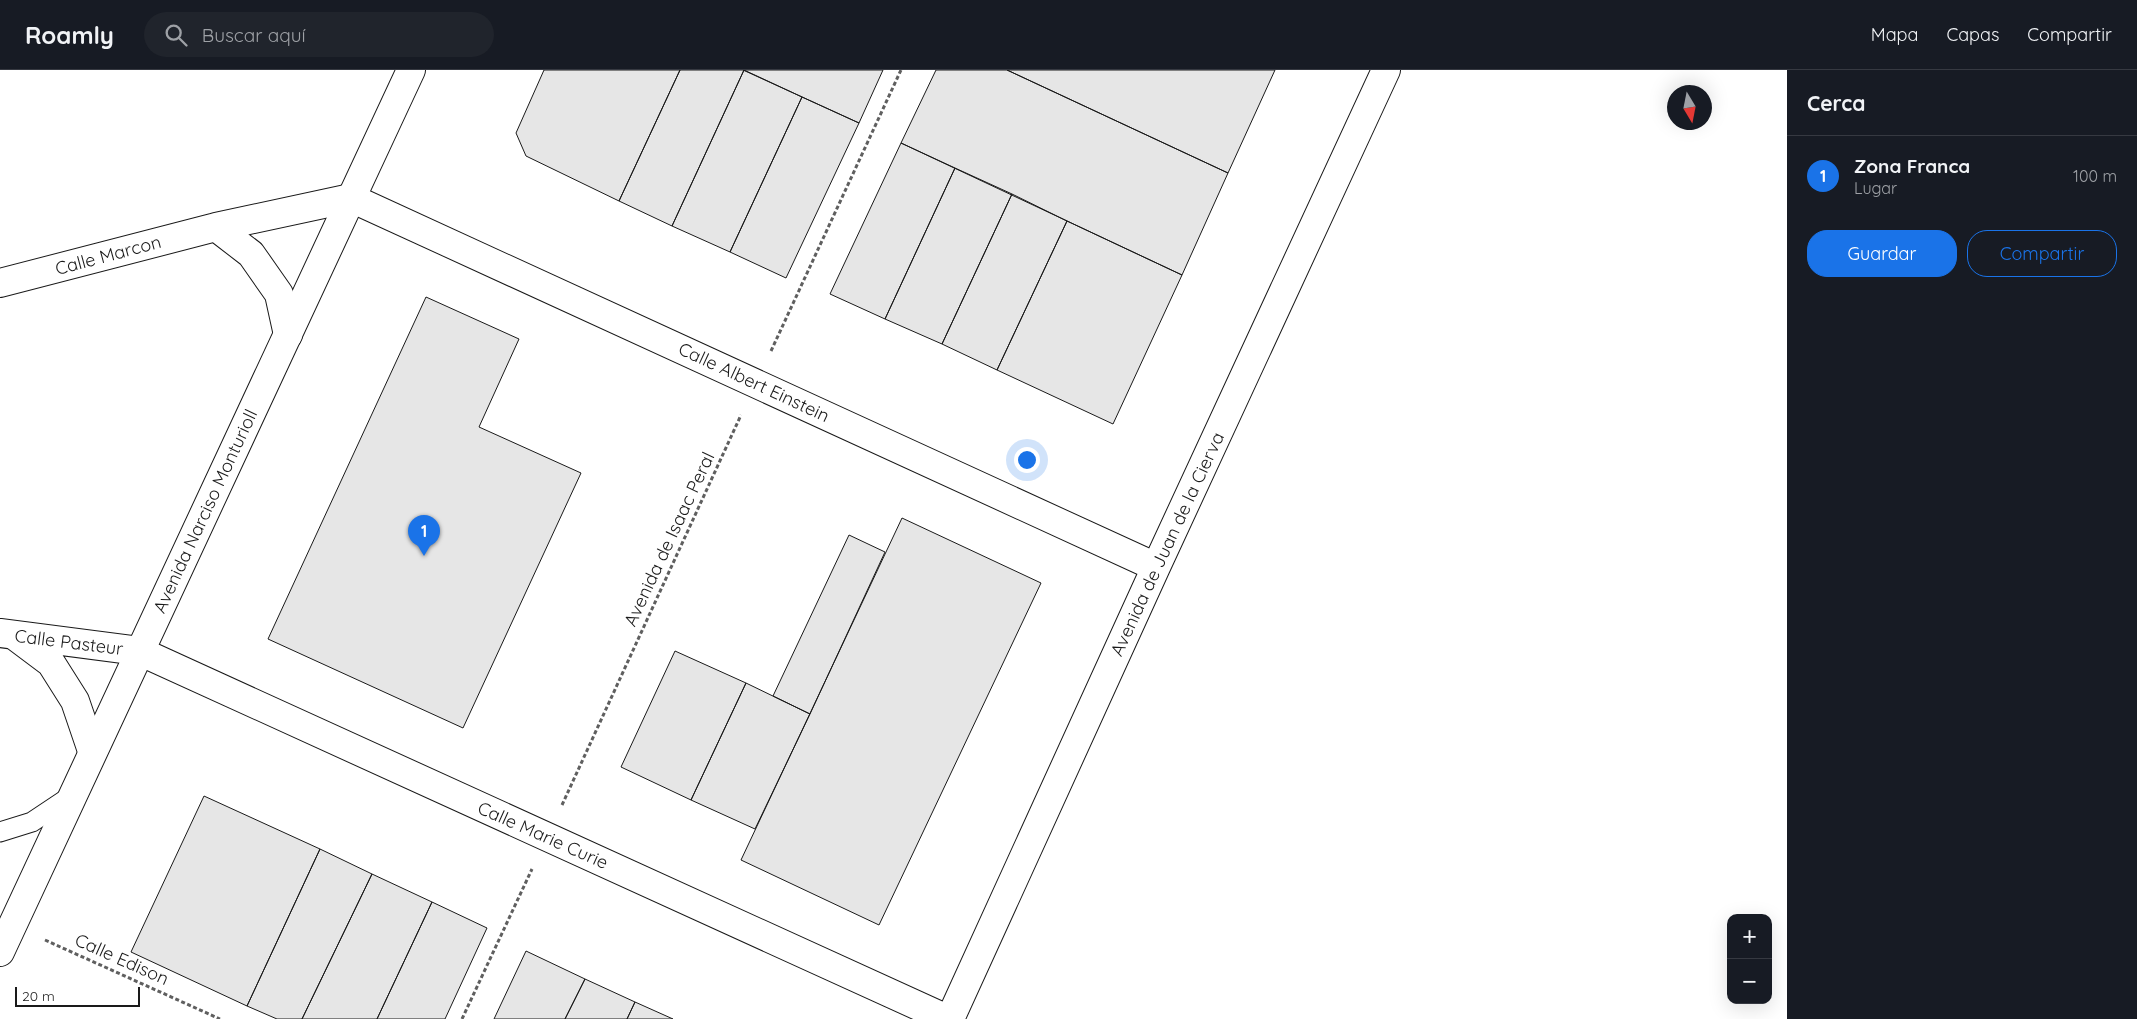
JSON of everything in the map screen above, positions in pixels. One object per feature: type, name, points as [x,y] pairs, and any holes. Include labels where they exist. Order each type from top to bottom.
[{"type":"street","name":"Avenida Narciso Monturioll","points":[[0,952],[71,796],[411,70]]},
{"type":"street","name":"Avenida de Juan de la Cierva","points":[[949,1019],[1386,70]]},
{"type":"street","name":"Calle Marcon","points":[[0,283],[216,227],[351,198]]},
{"type":"street","name":"Calle Albert Einstein","points":[[351,198],[1156,567]]},
{"type":"street","points":[[216,227],[251,254],[278,294],[288,335]]},
{"type":"street","points":[[7,634],[51,664],[76,701],[92,751]]},
{"type":"street","name":"Calle Pasteur","points":[[7,634],[139,651]]},
{"type":"street","name":"Calle Marie Curie","points":[[139,651],[949,1019]]},
{"type":"lane","points":[[0,832],[32,822],[71,796]]},
{"type":"path","name":"Avenida de Isaac Peral","points":[[462,1019],[902,70]]},
{"type":"path","name":"Calle Edison","points":[[12,925],[220,1019]]},
{"type":"building","points":[[544,70],[680,70],[619,201],[526,156],[516,133]]},
{"type":"building","points":[[680,70],[744,70],[672,226],[619,201]]},
{"type":"building","points":[[743,70],[883,70],[859,123]]},
{"type":"building","points":[[744,70],[802,97],[730,252],[672,226]]},
{"type":"building","points":[[936,70],[1007,70],[1228,173],[1182,275],[901,143]]},
{"type":"building","points":[[1007,70],[1275,70],[1228,173]]},
{"type":"building","points":[[802,97],[859,123],[786,278],[730,252]]},
{"type":"building","points":[[901,143],[955,168],[885,319],[830,294]]},
{"type":"building","points":[[955,168],[1012,194],[942,344],[885,319]]},
{"type":"building","points":[[1012,194],[1067,221],[997,370],[942,344]]},
{"type":"building","points":[[1067,221],[1182,275],[1113,424],[997,370]]},
{"type":"building","points":[[426,297],[519,339],[479,427],[581,473],[463,728],[268,639]]},
{"type":"building","points":[[902,518],[1041,583],[879,925],[741,860]]},
{"type":"building","points":[[849,535],[885,552],[810,714],[773,696]]},
{"type":"building","points":[[675,651],[746,683],[691,800],[621,767]]},
{"type":"building","points":[[746,683],[810,714],[755,829],[691,800]]},
{"type":"building","points":[[204,796],[320,849],[247,1006],[131,952]]},
{"type":"building","points":[[320,849],[372,874],[302,1019],[277,1019],[247,1006]]},
{"type":"building","points":[[372,874],[432,902],[377,1019],[302,1019]]},
{"type":"building","points":[[432,902],[487,928],[445,1019],[377,1019]]},
{"type":"building","points":[[526,951],[585,979],[565,1019],[494,1019]]},
{"type":"building","points":[[585,979],[635,1002],[627,1019],[565,1019]]},
{"type":"building","points":[[635,1002],[673,1019],[627,1019]]},
{"type":"place","name":"Zona Franca","points":[[424,556]]}]
